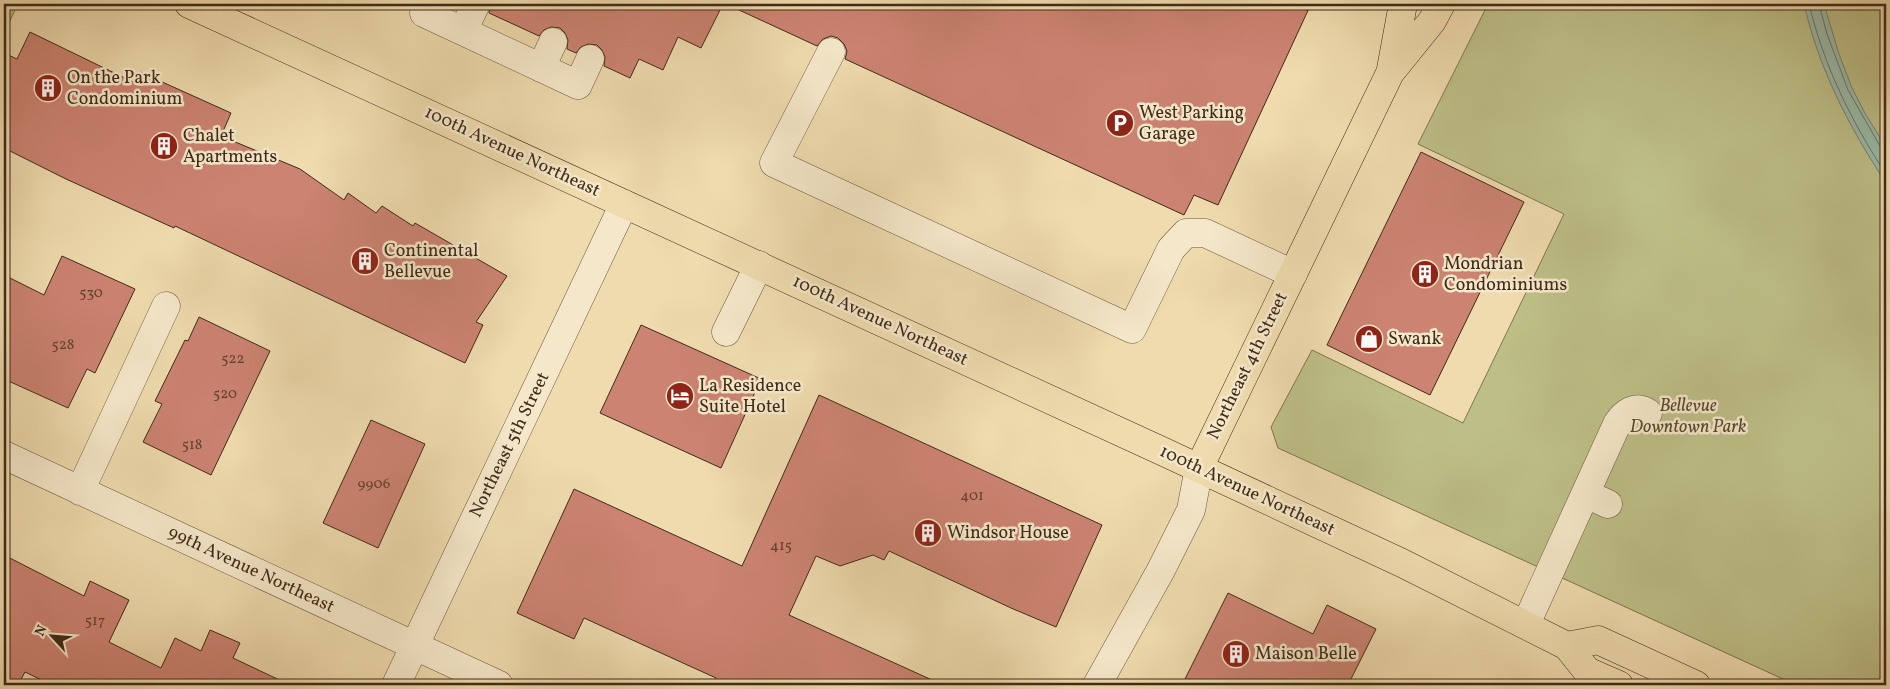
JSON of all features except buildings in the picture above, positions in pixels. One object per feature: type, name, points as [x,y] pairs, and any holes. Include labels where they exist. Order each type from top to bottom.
[{"type":"main road","name":"100th Avenue Northeast","points":[[189,4],[759,265],[1402,563],[1567,646],[1587,671],[1619,685]]},
{"type":"main road","name":"Northeast 4th Street","points":[[1390,73],[1403,4]]},
{"type":"main road","name":"Northeast 4th Street","points":[[1199,468],[1390,73],[1432,21],[1441,4]]},
{"type":"main road","points":[[1567,646],[1598,640],[1696,685]]},
{"type":"street","points":[[428,4],[424,13],[578,85],[590,60]]},
{"type":"street","points":[[463,31],[475,6]]},
{"type":"street","points":[[540,68],[553,42]]},
{"type":"street","points":[[831,52],[774,163],[1132,329],[1171,249],[1186,233],[1205,233],[1293,274]]},
{"type":"street","name":"Northeast 5th Street","points":[[396,685],[624,204]]},
{"type":"street","points":[[726,332],[759,265]]},
{"type":"street","points":[[80,491],[166,306]]},
{"type":"street","points":[[1526,624],[1597,499],[1622,416],[1636,409],[1644,410],[1648,413]]},
{"type":"street","name":"99th Avenue Northeast","points":[[4,455],[499,685]]},
{"type":"street","name":"Northeast 4th Street","points":[[1098,685],[1161,570],[1191,510],[1199,468]]},
{"type":"green space","points":[[4,4],[18,4],[4,33]]},
{"type":"green space","name":"Bellevue Downtown Park","points":[[1488,4],[1886,4],[1886,685],[1796,685],[1278,448],[1271,427],[1312,350],[1463,423],[1564,214],[1418,144]]},
{"type":"water","points":[[1804,4],[1824,4],[1839,54],[1852,88],[1886,147],[1886,183],[1860,141],[1837,97],[1818,52]]},
{"type":"place","name":"On the Park Condominium","points":[[48,88]]},
{"type":"place","name":"West Parking Garage","points":[[1120,123]]},
{"type":"place","name":"Chalet Apartments","points":[[164,146]]},
{"type":"place","name":"Continental Bellevue","points":[[365,261]]},
{"type":"place","name":"Mondrian Condominiums","points":[[1425,274]]},
{"type":"place","name":"Swank","points":[[1369,339]]},
{"type":"place","name":"La Residence Suite Hotel","points":[[680,396]]},
{"type":"place","name":"Windsor House","points":[[928,533]]},
{"type":"place","name":"Maison Belle","points":[[1236,654]]}]
